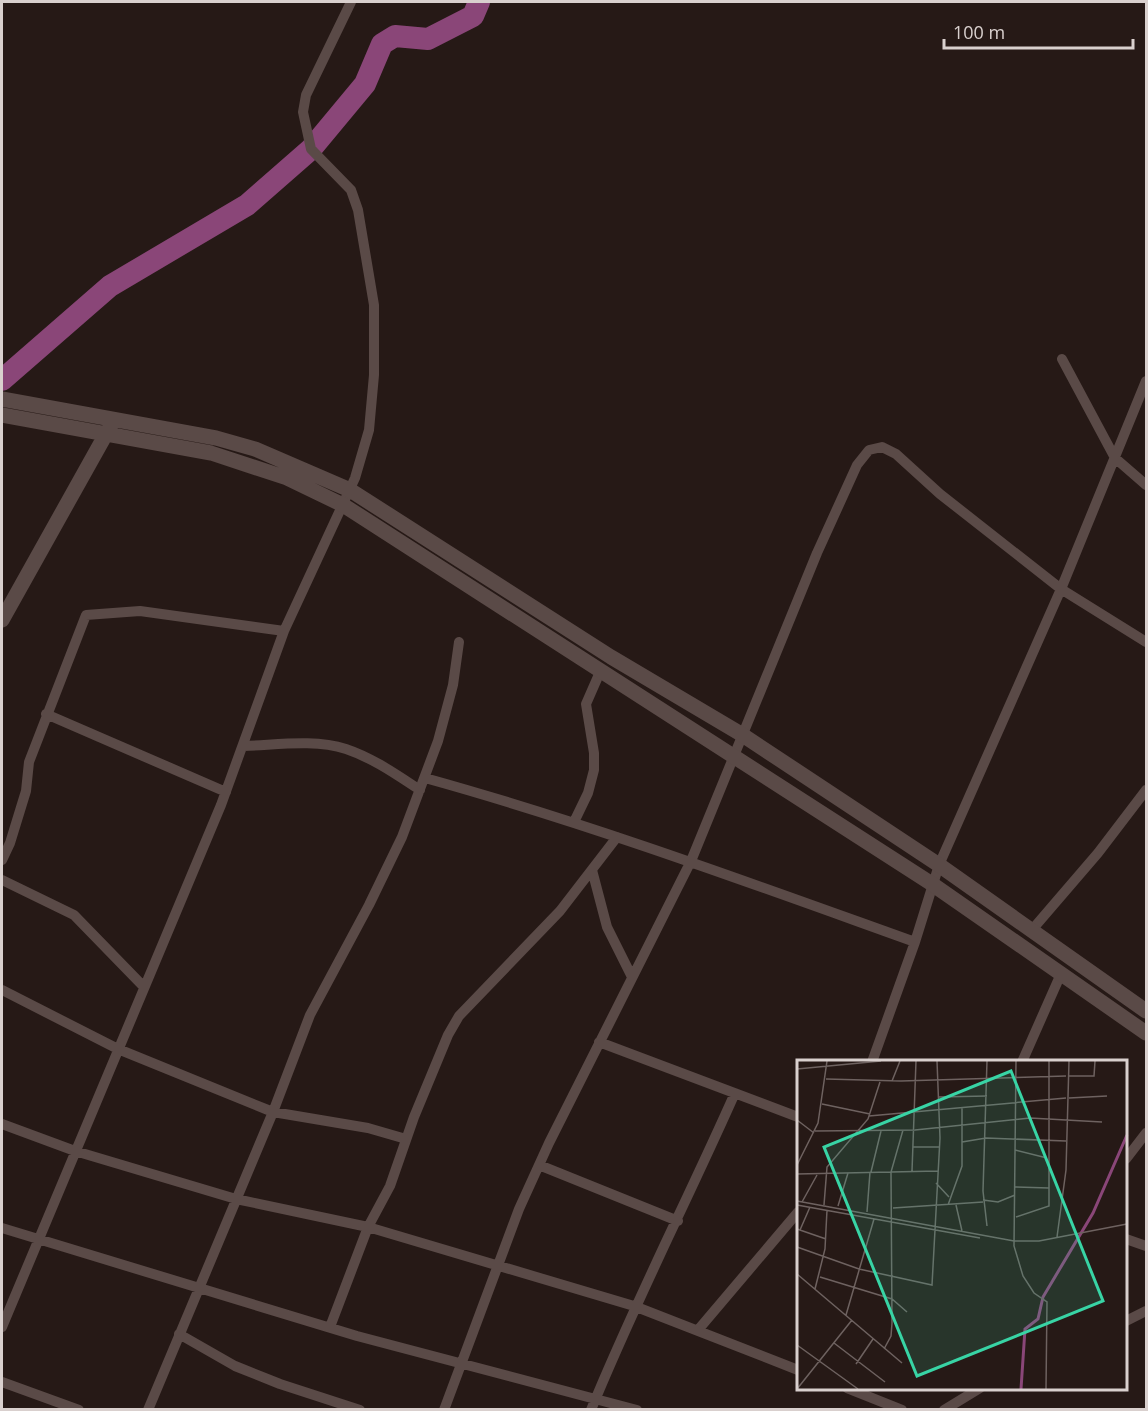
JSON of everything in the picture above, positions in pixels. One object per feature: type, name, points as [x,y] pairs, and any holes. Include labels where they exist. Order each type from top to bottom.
[{"type":"main road","points":[[2,399],[63,411],[110,427],[249,464],[287,478],[343,505],[600,672],[734,754],[932,884],[1060,976],[1146,1033]]},
{"type":"main road","points":[[2,415],[52,425],[110,427],[216,438],[255,449],[350,490],[611,657],[741,734],[939,865],[1146,1011]]},
{"type":"main road","points":[[2,620],[110,427]]},
{"type":"street","points":[[2,1328],[226,792],[284,631],[350,490],[369,430],[374,375],[374,305],[358,210],[351,190],[311,149],[303,112],[306,95],[351,2]]},
{"type":"street","points":[[1062,359],[1115,458],[1146,485]]},
{"type":"street","points":[[873,1060],[915,942],[939,865],[1061,589],[1146,381]]},
{"type":"street","points":[[444,1410],[497,1265],[539,1165],[691,861],[741,734],[771,668],[817,553],[857,465],[869,450],[882,447],[896,454],[940,494],[1061,589],[1146,642]]},
{"type":"street","points":[[2,860],[26,791],[29,762],[86,615],[140,611],[284,631]]},
{"type":"street","points":[[148,1410],[273,1112],[310,1015],[369,905],[402,837],[425,778],[453,686],[459,642]]},
{"type":"street","points":[[574,822],[588,793],[594,770],[594,753],[586,704],[600,672]]},
{"type":"street","points":[[46,714],[226,792]]},
{"type":"street","points":[[244,746],[308,743],[345,749],[373,760],[420,790]]},
{"type":"street","points":[[425,778],[574,822],[691,861],[915,942]]},
{"type":"street","points":[[1031,931],[1098,853],[1146,790]]},
{"type":"street","points":[[330,1327],[368,1227],[390,1186],[406,1139],[448,1035],[459,1016],[560,911],[618,837]]},
{"type":"street","points":[[591,870],[607,927],[632,977]]},
{"type":"street","points":[[2,880],[74,915],[144,987]]},
{"type":"street","points":[[1023,1060],[1060,976]]},
{"type":"street","points":[[2,990],[118,1048],[273,1112],[368,1128],[406,1139]]},
{"type":"street","points":[[599,1042],[797,1118]]},
{"type":"street","points":[[591,1410],[634,1306],[678,1221],[735,1093]]},
{"type":"street","points":[[2,1124],[75,1151],[236,1199],[368,1227],[634,1306],[797,1370]]},
{"type":"street","points":[[1127,1157],[1146,1133]]},
{"type":"street","points":[[539,1165],[678,1221]]},
{"type":"street","points":[[698,1330],[797,1213]]},
{"type":"street","points":[[2,1228],[330,1327],[460,1364],[596,1397],[638,1410]]},
{"type":"street","points":[[1127,1240],[1146,1246]]},
{"type":"street","points":[[1127,1320],[1146,1311]]},
{"type":"street","points":[[179,1334],[235,1366],[280,1384],[360,1410]]},
{"type":"street","points":[[2,1382],[79,1410]]},
{"type":"street","points":[[850,1390],[902,1410]]},
{"type":"street","points":[[944,1410],[979,1390]]},
{"type":"waterway","points":[[2,380],[110,286],[247,205],[311,149],[365,84],[382,44],[395,36],[428,39],[473,16],[479,2]]}]
